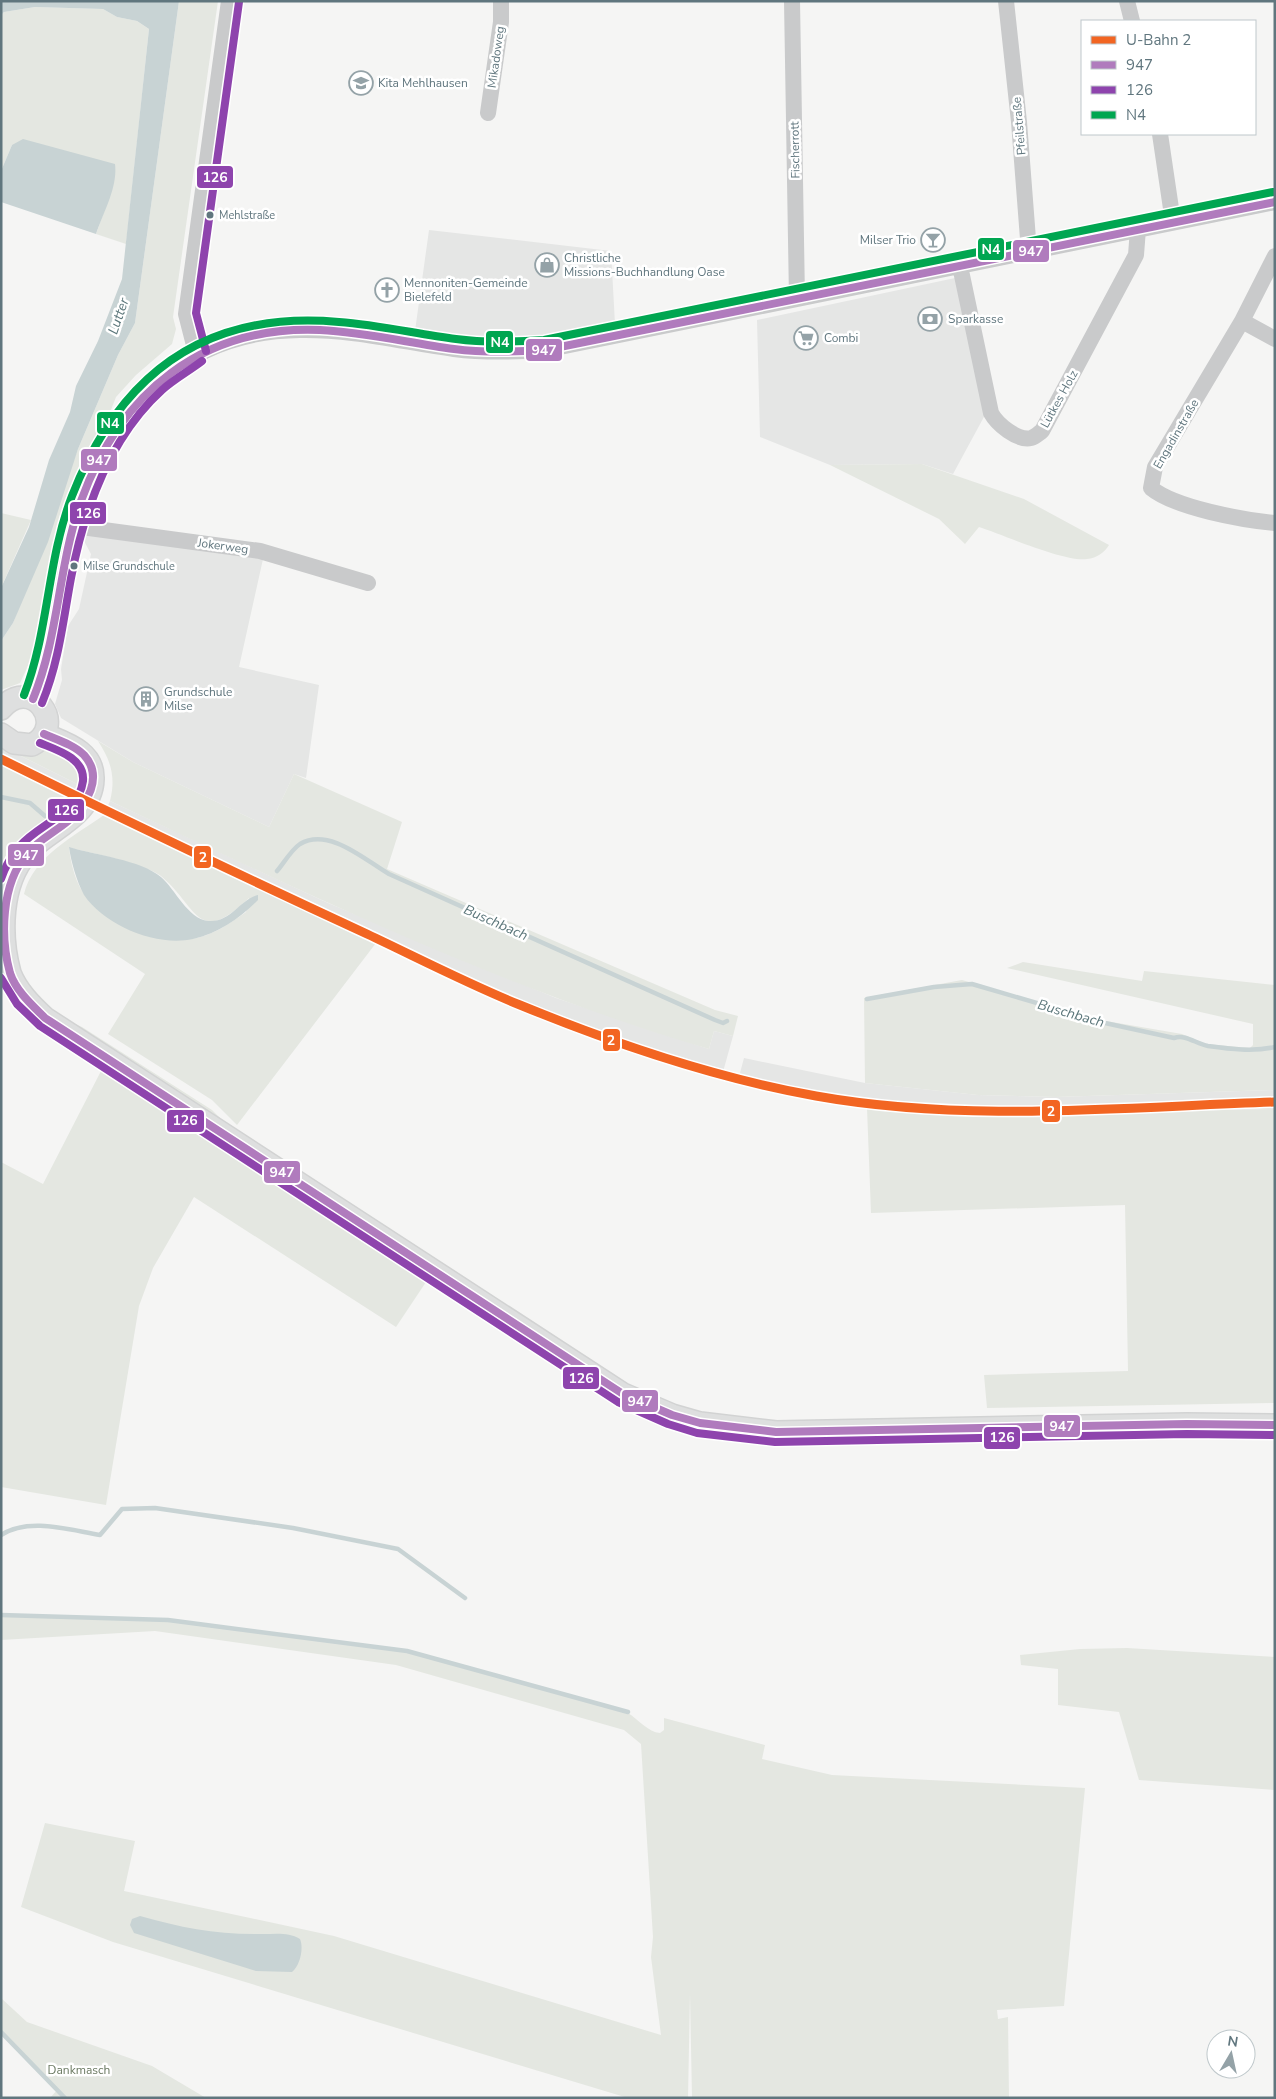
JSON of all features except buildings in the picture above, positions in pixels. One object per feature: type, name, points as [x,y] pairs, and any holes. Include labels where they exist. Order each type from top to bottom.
[{"type":"main road","points":[[1,709],[11,699],[25,697],[33,699],[41,704],[45,711],[47,724],[44,734],[38,741],[24,746],[14,744],[1,734]]},
{"type":"main road","points":[[44,734],[74,747],[84,754],[93,774],[92,791],[83,807],[28,852],[14,872],[7,889],[4,914],[3,956],[10,974],[19,989],[45,1018],[623,1394],[665,1412],[700,1423],[776,1432],[1187,1424],[1275,1425]]},
{"type":"street","points":[[196,354],[186,314],[230,1]]},
{"type":"street","name":"Mikadoweg","points":[[488,113],[501,22],[501,1]]},
{"type":"street","name":"Fischerrott","points":[[792,1],[797,300]]},
{"type":"street","name":"Pfeilstraße","points":[[1006,1],[1019,122],[1029,252]]},
{"type":"street","points":[[1127,1],[1132,20]]},
{"type":"street","points":[[1160,135],[1173,222]]},
{"type":"street","points":[[33,699],[47,661],[62,569],[74,526],[95,468],[120,422],[151,387],[196,354],[236,339],[278,331],[301,330],[348,334],[476,351],[545,350],[1275,202]]},
{"type":"street","name":"Lütkes Holz","points":[[960,266],[991,412],[1001,426],[1023,438],[1032,438],[1042,431],[1136,255],[1138,229]]},
{"type":"street","name":"Engadinstraße","points":[[1275,256],[1242,321],[1155,467],[1151,488],[1160,496],[1214,512],[1275,523]]},
{"type":"street","points":[[1242,321],[1275,339]]},
{"type":"street","name":"Jokerweg","points":[[74,526],[260,551],[368,583]]},
{"type":"shaded area","points":[[429,230],[611,251],[615,324],[526,339],[487,340],[415,331]]},
{"type":"shaded area","points":[[955,278],[985,415],[953,474],[922,464],[830,465],[760,437],[757,320]]},
{"type":"shaded area","points":[[84,534],[263,559],[239,667],[319,685],[306,778],[294,774],[269,827],[133,762],[61,718],[55,704],[62,680],[61,669],[68,626],[79,609],[91,554],[83,539]]},
{"type":"shaded area","points":[[1,746],[79,785],[72,800],[1,765]]},
{"type":"shaded area","points":[[110,801],[328,903],[556,998],[709,1049],[714,1031],[733,1036],[721,1079],[661,1062],[542,1020],[470,989],[104,815]]},
{"type":"shaded area","points":[[744,1058],[865,1083],[978,1095],[1056,1097],[1275,1090],[1275,1109],[994,1115],[867,1108],[737,1084]]},
{"type":"green space","points":[[179,1],[218,1],[173,317],[176,329],[172,344],[136,375],[116,397],[107,420],[80,470],[69,498],[53,555],[32,657],[20,683],[1,690],[1,641],[13,623],[78,449],[118,355],[135,323]]},
{"type":"green space","points":[[35,7],[103,9],[117,17],[137,21],[149,29],[126,244],[96,234],[110,195],[12,145],[1,171],[1,15],[4,12]]},
{"type":"green space","points":[[922,464],[1024,499],[1109,545],[1097,556],[1077,559],[1049,552],[979,527],[965,544],[939,519],[830,465]]},
{"type":"green space","points":[[1,513],[31,520],[1,588]]},
{"type":"green space","points":[[98,741],[133,762],[269,827],[294,774],[402,822],[387,869],[715,1010],[738,1016],[733,1036],[714,1031],[709,1049],[632,1025],[480,968],[405,937],[257,870],[110,801],[112,792],[111,770],[106,755]]},
{"type":"green space","points":[[1,746],[39,748],[65,755],[75,762],[80,772],[79,785]]},
{"type":"green space","points":[[1,765],[72,800],[63,810],[23,839],[14,848],[1,872]]},
{"type":"green space","points":[[104,815],[376,943],[237,1125],[212,1100],[108,1034],[145,974],[24,894],[36,869],[45,858],[68,839]],"holes":[[[69,848],[117,859],[143,867],[161,876],[191,910],[199,917],[208,921],[219,920],[232,913],[249,898],[246,912],[213,932],[191,939],[168,938],[129,927],[103,913],[84,894],[72,866]]]},
{"type":"green space","points":[[1023,962],[1142,981],[1144,971],[1275,985],[1275,1090],[1056,1097],[978,1095],[865,1083],[864,998],[962,980],[1106,1021],[1182,1034],[1206,1044],[1250,1048],[1253,1045],[1253,1024],[1007,968]]},
{"type":"green space","points":[[63,1019],[82,1027],[212,1110],[223,1121],[219,1124]]},
{"type":"green space","points":[[101,1071],[426,1282],[396,1327],[194,1197],[153,1268],[139,1306],[106,1505],[1,1487],[1,1162],[43,1184]]},
{"type":"green space","points":[[867,1108],[994,1115],[1275,1109],[1275,1403],[987,1408],[984,1375],[1128,1371],[1125,1205],[871,1213]]},
{"type":"green space","points":[[1,1616],[168,1620],[406,1652],[628,1713],[656,1732],[660,1733],[664,1730],[664,1718],[765,1745],[762,1759],[832,1775],[1085,1788],[1064,2006],[997,2010],[998,2019],[1008,2017],[1009,2098],[692,2098],[690,1994],[688,2098],[628,2098],[113,1942],[21,1907],[45,1823],[135,1841],[124,1891],[334,1936],[661,2035],[651,1957],[653,1937],[641,1744],[624,1730],[396,1665],[155,1631],[1,1640]]},
{"type":"green space","points":[[1127,1648],[1275,1657],[1275,1790],[1139,1780],[1119,1712],[1058,1705],[1058,1669],[1021,1665],[1020,1655],[1080,1649]]},
{"type":"green space","name":"Dankmasch","points":[[1,1998],[27,2022],[152,2066],[206,2098],[50,2098],[58,2089],[1,2031]]},
{"type":"water","name":"Lutter","points":[[1,1],[179,1],[135,323],[118,355],[78,449],[48,542],[13,623],[1,641],[1,588],[29,527],[49,460],[70,412],[76,386],[98,341],[122,279],[149,29],[137,21],[117,17],[103,9],[35,7],[4,12],[1,15]]},
{"type":"water","points":[[23,139],[115,164],[112,191],[96,234],[1,202],[1,171],[12,145]]},
{"type":"water","points":[[69,847],[130,862],[152,871],[166,882],[194,915],[208,921],[216,921],[229,915],[245,901],[258,895],[258,900],[244,913],[212,933],[179,941],[148,937],[118,925],[93,906],[84,895],[79,884]]},
{"type":"water","points":[[140,1916],[215,1932],[291,1935],[300,1939],[302,1947],[300,1957],[297,1966],[292,1972],[256,1971],[134,1933],[130,1925],[132,1919]]},
{"type":"waterway","name":"Buschbach","points":[[1,797],[30,803],[45,816]]},
{"type":"waterway","name":"Buschbach","points":[[277,871],[300,844],[311,840],[335,842],[389,874],[715,1020],[723,1023],[727,1021]]},
{"type":"waterway","name":"Buschbach","points":[[867,999],[934,987],[972,984],[1105,1023],[1174,1038],[1183,1037],[1208,1046],[1250,1050],[1275,1047]]},
{"type":"waterway","points":[[1,1535],[12,1530],[36,1526],[49,1526],[100,1535],[122,1509],[155,1508],[293,1528],[398,1549],[465,1598]]},
{"type":"waterway","points":[[1,1615],[168,1620],[407,1651],[628,1712]]},
{"type":"waterway","points":[[1,2032],[65,2098]]},
{"type":"metro line","name":"2","points":[[1,759],[183,848],[520,1005],[629,1046],[740,1080],[816,1096],[930,1109],[1045,1111],[1275,1102]]},
{"type":"transit line","name":"126","points":[[206,351],[196,313],[239,2]]},
{"type":"transit line","name":"N4","points":[[24,695],[39,646],[52,570],[64,520],[72,496],[92,453],[115,415],[143,384],[174,358],[209,339],[248,327],[291,321],[354,323],[478,341],[544,340],[1273,192]]},
{"type":"transit line","name":"947","points":[[33,699],[42,675],[54,626],[73,526],[81,501],[98,462],[118,428],[143,398],[171,373],[203,353],[238,339],[277,331],[320,330],[354,333],[466,350],[500,352],[545,350],[1275,202]]},
{"type":"transit line","name":"126","points":[[42,703],[57,657],[76,552],[102,476],[127,430],[143,409],[162,390],[202,361]]},
{"type":"transit line","name":"947","points":[[44,734],[80,751],[90,763],[93,781],[87,799],[81,807],[68,821],[31,849],[18,866],[12,880],[5,911],[5,943],[10,973],[16,986],[25,997],[45,1018],[623,1394],[672,1415],[700,1423],[776,1432],[1187,1424],[1275,1425]]},
{"type":"transit line","name":"126","points":[[1,879],[9,861],[20,846],[66,810],[80,792],[83,781],[80,766],[69,756],[40,743]]},
{"type":"transit line","name":"126","points":[[1,978],[17,1004],[40,1026],[618,1402],[668,1424],[697,1433],[775,1442],[1187,1434],[1275,1435]]},
{"type":"place","name":"Kita Mehlhausen","points":[[361,83]]},
{"type":"place","name":"Mehlstraße","points":[[210,215]]},
{"type":"place","name":"Milser Trio","points":[[933,240]]},
{"type":"place","name":"Christliche Missions-Buchhandlung Oase","points":[[547,265]]},
{"type":"place","name":"Mennoniten-Gemeinde Bielefeld","points":[[387,290]]},
{"type":"place","name":"Sparkasse","points":[[930,319]]},
{"type":"place","name":"Combi","points":[[806,338]]},
{"type":"place","name":"Milse Grundschule","points":[[74,566]]},
{"type":"place","name":"Grundschule Milse","points":[[146,699]]}]
